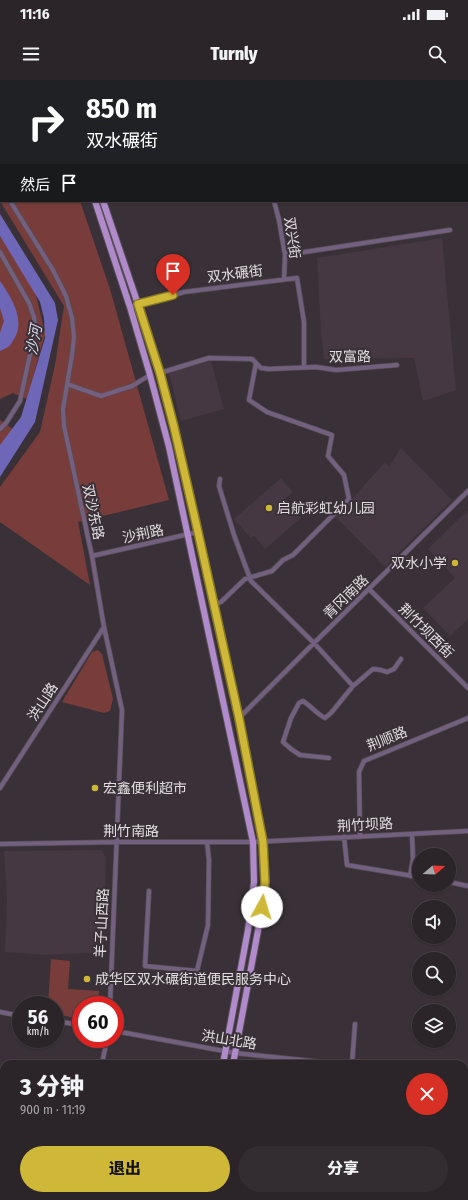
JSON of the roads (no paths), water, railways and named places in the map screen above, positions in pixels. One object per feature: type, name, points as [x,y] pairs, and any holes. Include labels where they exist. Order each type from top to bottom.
[{"type":"main road","points":[[95,202],[130,307],[169,446],[253,842],[254,882],[248,930],[224,1060]]},
{"type":"main road","points":[[103,202],[160,373],[174,427],[239,718],[263,842],[265,882],[260,920],[234,1060]]},
{"type":"street","name":"双沙东路","points":[[11,202],[53,270],[66,296],[72,318],[74,337],[63,409],[64,426],[92,556],[104,627],[122,710],[117,842]]},
{"type":"street","name":"双兴街","points":[[274,202],[285,255],[284,279]]},
{"type":"street","points":[[285,255],[450,230]]},
{"type":"street","points":[[0,252],[29,303],[34,317],[35,331],[20,400],[6,423],[0,429]]},
{"type":"street","name":"双水碾街","points":[[130,307],[184,292],[297,278],[304,322],[304,367]]},
{"type":"street","name":"双富路","points":[[160,373],[209,358],[252,359],[261,368],[269,369],[316,367],[336,370],[397,365]]},
{"type":"street","points":[[213,605],[221,602],[245,579],[272,571],[283,560],[293,555],[349,499],[344,475],[328,456],[332,435],[267,412],[249,400],[256,363]]},
{"type":"street","points":[[67,384],[101,396],[132,386],[150,375]]},
{"type":"street","points":[[220,479],[219,486],[234,535],[251,581],[314,643],[353,686]]},
{"type":"street","name":"青冈南路","points":[[239,718],[468,491]]},
{"type":"street","name":"沙荆路","points":[[92,556],[198,532]]},
{"type":"street","name":"荆竹坝西街","points":[[369,589],[468,688]]},
{"type":"street","name":"洪山路","points":[[0,788],[104,627]]},
{"type":"street","points":[[329,758],[300,755],[283,742],[299,703],[303,701],[313,707],[325,718],[331,713],[353,686],[373,669],[387,672],[394,669],[401,659]]},
{"type":"street","name":"荆顺路","points":[[360,836],[359,772],[364,761],[468,718]]},
{"type":"street","name":"荆竹坝路","points":[[263,842],[468,831]]},
{"type":"street","points":[[344,837],[347,865],[410,876],[413,859],[412,834]]},
{"type":"street","name":"羊子山西路","points":[[110,996],[117,842]]},
{"type":"street","points":[[149,891],[145,966],[196,971],[208,925],[209,860],[207,842]]},
{"type":"street","name":"荆竹南路","points":[[0,844],[263,842]]},
{"type":"street","points":[[456,883],[468,886]]},
{"type":"street","points":[[0,1012],[12,1014]]},
{"type":"street","points":[[352,1060],[355,1024]]},
{"type":"street","name":"洪山北路","points":[[124,1033],[225,1052],[302,1060]]},
{"type":"street","points":[[103,1060],[105,1048]]},
{"type":"place","name":"启航彩虹幼儿园","points":[[269,508]]},
{"type":"place","name":"双水小学","points":[[455,563]]},
{"type":"place","name":"宏鑫便利超市","points":[[95,788]]},
{"type":"place","name":"成华区双水碾街道便民服务中心","points":[[87,979]]},
{"type":"water label","name":"沙河","points":[[34,340]]}]
